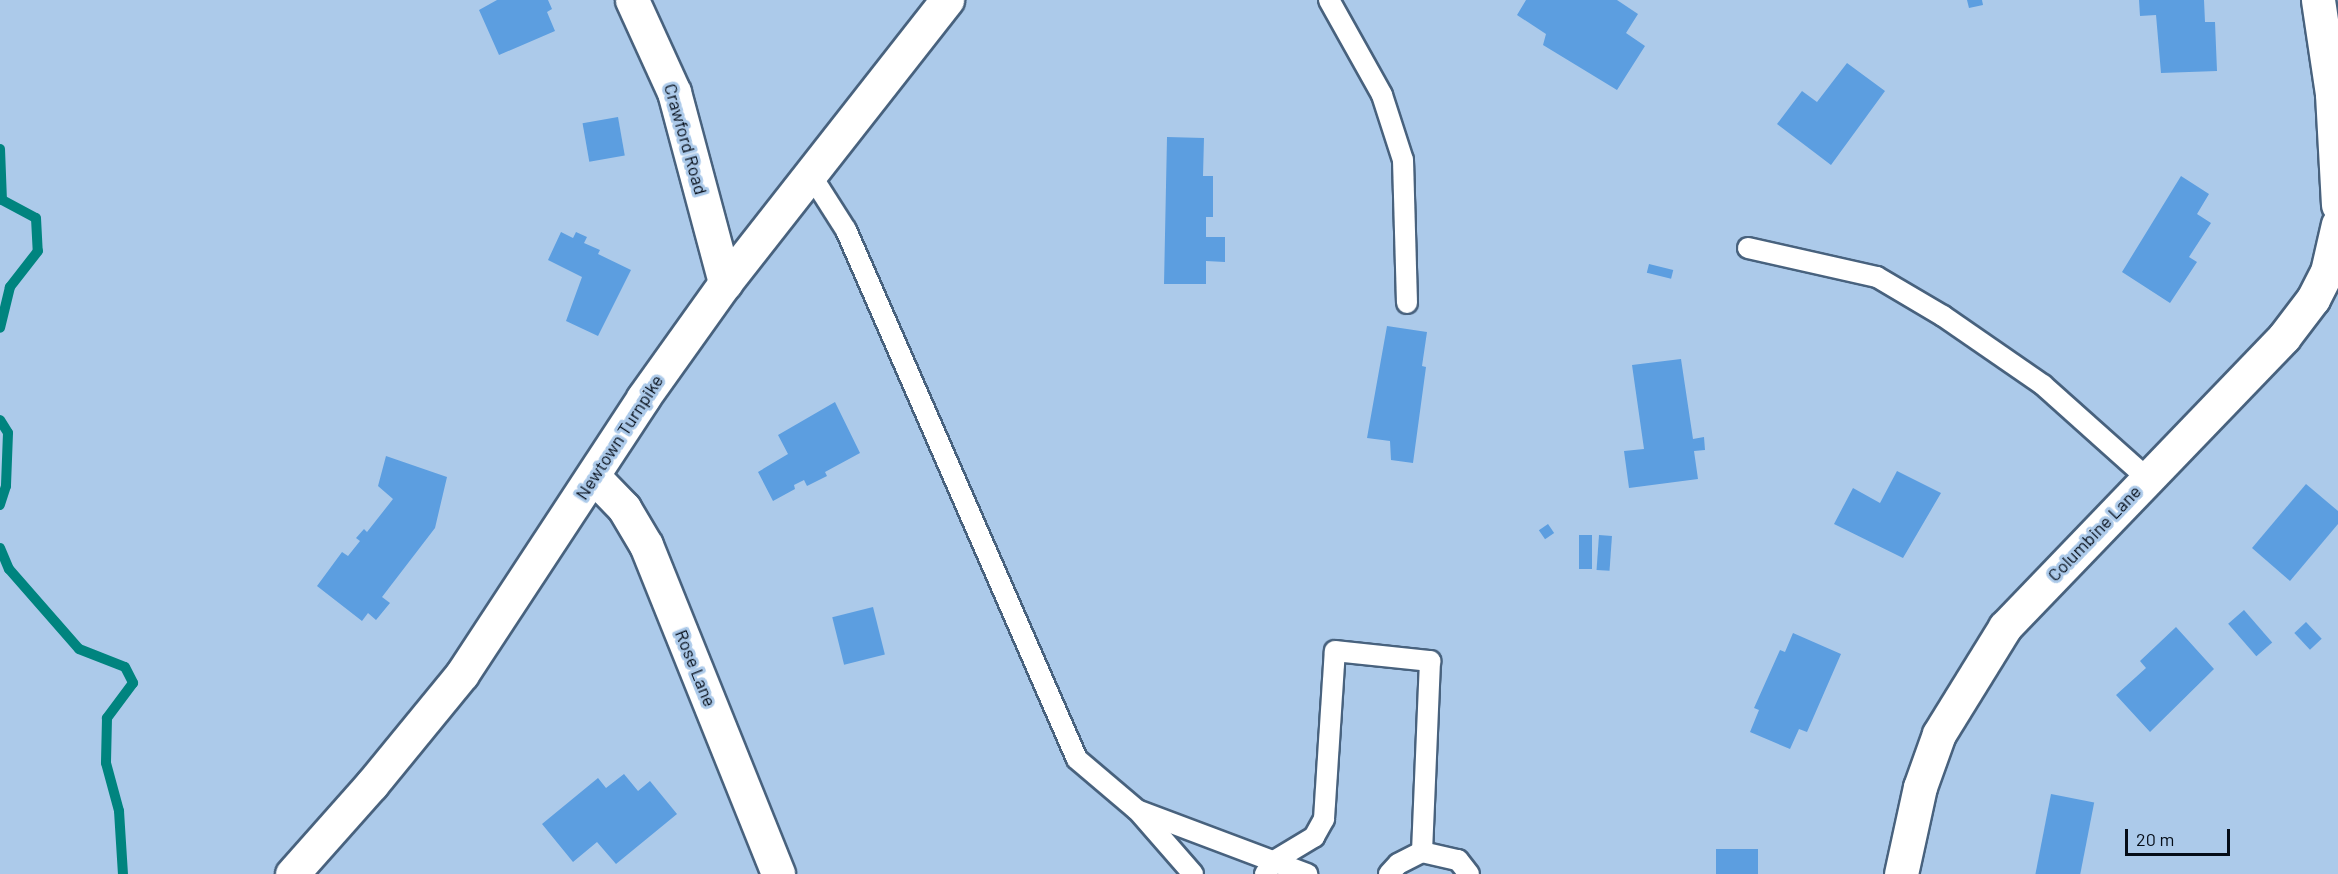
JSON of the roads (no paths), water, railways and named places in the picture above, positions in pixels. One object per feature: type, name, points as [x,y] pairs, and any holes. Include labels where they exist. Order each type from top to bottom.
[{"type":"street","name":"Crawford Road","points":[[632,0],[674,92],[724,283]]},
{"type":"street","name":"Newtown Turnpike","points":[[292,874],[372,784],[462,674],[724,283],[947,0]]},
{"type":"street","points":[[2318,0],[2332,94],[2338,205]]},
{"type":"street","name":"Columbine Lane","points":[[1901,874],[1920,787],[1939,734],[2005,627],[2147,478],[2244,382],[2313,299],[2327,272],[2338,224]]},
{"type":"street","name":"Rose Lane","points":[[593,476],[624,508],[646,545],[778,874]]},
{"type":"lane","points":[[1329,0],[1382,95],[1403,160],[1407,303]]},
{"type":"lane","points":[[811,175],[846,230],[1077,759],[1137,810],[1193,874]]},
{"type":"lane","points":[[1748,248],[1877,277],[1943,316],[2043,385],[2147,478]]},
{"type":"lane","points":[[1269,867],[1314,837],[1324,819],[1335,651],[1430,661],[1422,852]]},
{"type":"lane","points":[[1137,810],[1269,867],[1307,874]]},
{"type":"lane","points":[[1389,874],[1398,864],[1422,852],[1458,860],[1469,874]]},
{"type":"waterway","points":[[0,149],[2,200],[36,218],[38,251],[10,287],[0,328]]},
{"type":"waterway","points":[[0,420],[8,433],[6,486],[0,505]]},
{"type":"waterway","points":[[0,548],[9,569],[79,649],[125,667],[133,683],[107,718],[106,763],[119,811],[123,874]]}]
